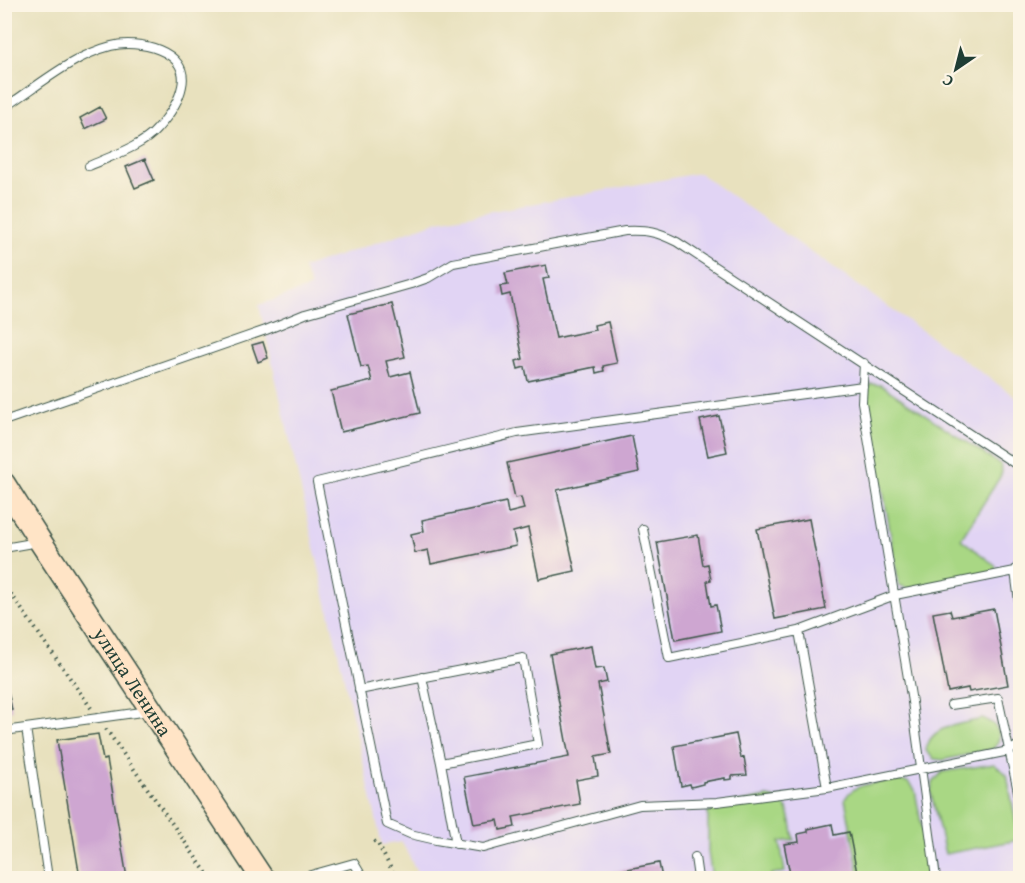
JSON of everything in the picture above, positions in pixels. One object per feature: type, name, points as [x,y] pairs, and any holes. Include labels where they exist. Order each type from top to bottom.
[{"type":"main road","name":"улица Ленина","points":[[4,484],[262,879]]},
{"type":"lane","points":[[4,108],[80,58],[110,46],[137,44],[160,49],[174,59],[180,70],[183,84],[178,100],[156,131],[144,140],[89,166]]},
{"type":"lane","points":[[4,421],[266,330],[305,314],[411,284],[428,278],[453,263],[625,231],[644,230],[658,232],[677,242],[1020,467]]},
{"type":"lane","points":[[864,363],[862,402],[895,595],[936,879]]},
{"type":"lane","points":[[863,386],[517,433],[317,482],[387,824],[410,834],[483,848],[640,805],[717,801],[827,788],[1009,751],[1020,744]]},
{"type":"lane","points":[[643,529],[669,658],[799,631],[895,595],[1018,572]]},
{"type":"lane","points":[[4,548],[40,541]]},
{"type":"lane","points":[[1020,563],[1018,572],[1020,609]]},
{"type":"lane","points":[[799,631],[827,788]]},
{"type":"lane","points":[[359,690],[523,658],[538,744],[441,763]]},
{"type":"lane","points":[[423,677],[456,844]]},
{"type":"lane","points":[[951,705],[998,698],[1020,801]]},
{"type":"lane","points":[[4,731],[151,711]]},
{"type":"lane","points":[[26,728],[48,879]]},
{"type":"lane","points":[[695,857],[698,879]]},
{"type":"lane","points":[[300,879],[354,863],[363,879]]},
{"type":"path","points":[[374,841],[378,844],[396,879]]},
{"type":"shaded area","points":[[699,173],[1020,400],[1020,878],[420,878],[402,842],[382,845],[259,305],[311,287],[303,268],[439,221]]},
{"type":"green space","points":[[871,384],[881,385],[1001,465],[1000,477],[961,539],[996,566],[996,572],[909,589],[899,585],[867,394]]},
{"type":"green space","points":[[982,719],[996,727],[998,731],[999,739],[993,749],[943,760],[934,759],[926,751],[928,742],[940,731],[956,724]]},
{"type":"green space","points":[[994,764],[1007,775],[1019,840],[945,854],[931,793],[932,784],[942,772]]},
{"type":"green space","points":[[897,780],[908,782],[915,790],[931,878],[860,878],[845,799],[849,793],[860,786]]},
{"type":"green space","points":[[768,797],[782,802],[790,818],[794,840],[780,842],[785,872],[771,874],[772,878],[712,878],[708,852],[708,808]]},
{"type":"building","points":[[100,107],[106,119],[85,129],[80,118]]},
{"type":"building","points":[[145,159],[154,180],[135,188],[126,167]]},
{"type":"building","points":[[546,265],[549,278],[543,279],[556,338],[595,330],[594,325],[608,322],[617,363],[603,366],[604,371],[596,373],[595,367],[528,381],[525,367],[518,369],[516,361],[523,359],[510,294],[502,296],[500,286],[508,285],[505,273]]},
{"type":"building","points":[[392,304],[405,357],[386,361],[390,377],[410,372],[420,413],[341,432],[331,391],[372,381],[368,366],[361,367],[348,314]]},
{"type":"building","points":[[263,342],[268,358],[258,362],[252,345]]},
{"type":"building","points":[[719,416],[727,452],[708,456],[700,420]]},
{"type":"building","points":[[632,436],[639,472],[557,490],[575,571],[539,579],[528,528],[513,532],[516,546],[431,564],[428,550],[415,553],[411,534],[424,531],[422,520],[506,502],[508,513],[524,509],[521,497],[515,498],[507,463]]},
{"type":"building","points":[[809,519],[826,609],[775,619],[757,529]]},
{"type":"building","points":[[698,535],[703,565],[708,564],[711,580],[707,581],[711,606],[716,605],[721,631],[675,640],[657,542]]},
{"type":"building","points":[[994,609],[1008,685],[969,692],[968,688],[948,692],[933,613],[950,610],[952,617]]},
{"type":"building","points":[[591,646],[595,669],[604,668],[607,682],[598,684],[611,754],[595,757],[598,776],[576,780],[580,804],[513,817],[515,827],[500,830],[498,820],[474,824],[464,777],[569,757],[550,654]]},
{"type":"building","points":[[4,672],[12,710],[4,711]]},
{"type":"building","points":[[98,734],[103,760],[107,759],[127,878],[80,878],[57,740]]},
{"type":"building","points":[[736,734],[747,775],[703,782],[703,784],[691,787],[690,784],[681,786],[674,746]]},
{"type":"building","points":[[832,824],[834,835],[849,832],[858,878],[771,878],[790,874],[784,844],[799,842],[798,834],[808,832],[808,829]]},
{"type":"building","points":[[659,863],[662,878],[586,878],[586,877]]}]
